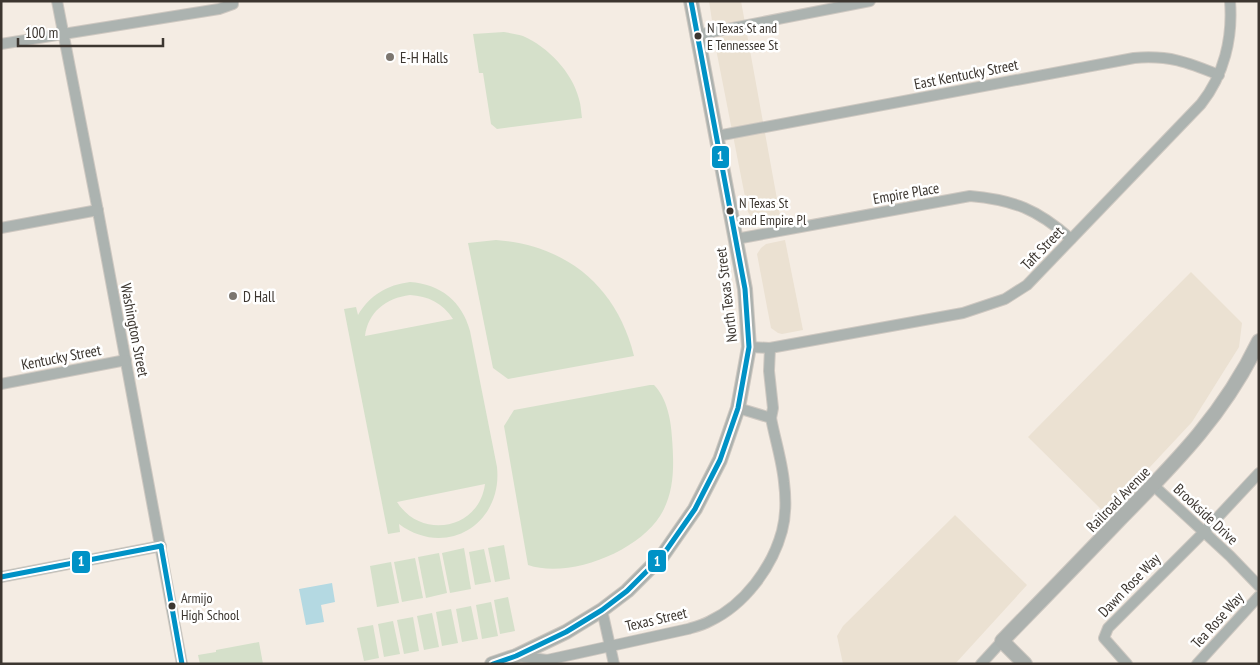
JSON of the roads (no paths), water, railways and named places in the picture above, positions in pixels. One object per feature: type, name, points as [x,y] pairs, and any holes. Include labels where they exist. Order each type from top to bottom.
[{"type":"main road","name":"North Texas Street","points":[[691,1],[745,289],[749,347],[738,408],[720,460],[693,513]]},
{"type":"main road","name":"Railroad Avenue","points":[[1002,642],[1202,433],[1246,369],[1259,341]]},
{"type":"main road","name":"Texas Street","points":[[492,664],[516,656],[566,632],[602,610],[627,591],[663,554],[693,513]]},
{"type":"main road","points":[[1002,642],[1025,664]]},
{"type":"street","name":"Washington Street","points":[[57,1],[98,210],[182,664]]},
{"type":"street","points":[[697,35],[870,1]]},
{"type":"street","name":"Taft Street","points":[[749,347],[770,348],[962,313],[1005,299],[1027,285],[1201,104],[1212,90],[1219,75],[1229,40],[1230,1]]},
{"type":"street","points":[[1,44],[219,9],[233,2]]},
{"type":"street","name":"East Kentucky Street","points":[[717,136],[1134,58],[1152,56],[1177,59],[1219,75]]},
{"type":"street","name":"Empire Place","points":[[736,239],[970,196],[1011,202],[1032,210],[1071,239]]},
{"type":"street","points":[[1,228],[98,210]]},
{"type":"street","points":[[738,408],[771,418],[773,408],[769,371],[770,348]]},
{"type":"street","name":"Kentucky Street","points":[[1,384],[126,360]]},
{"type":"street","name":"Texas Street","points":[[516,656],[547,660],[688,629],[709,622],[736,604],[763,573],[782,532],[785,496],[784,480],[771,418]]},
{"type":"street","points":[[1204,532],[1259,473]]},
{"type":"street","name":"Brookside Drive","points":[[1154,485],[1259,586]]},
{"type":"street","name":"Dawn Rose Way","points":[[1127,664],[1104,638],[1108,628],[1204,532]]},
{"type":"street","points":[[1,577],[161,546]]},
{"type":"street","name":"Tea Rose Way","points":[[1203,662],[1259,596]]},
{"type":"street","points":[[602,610],[614,664]]},
{"type":"street","name":"Railroad Avenue","points":[[980,664],[1002,642]]},
{"type":"water","points":[[332,583],[335,602],[321,605],[324,622],[306,625],[299,589]]},
{"type":"place","name":"N Texas St and E Tennessee St","points":[[698,36]]},
{"type":"place","name":"E-H Halls","points":[[390,57]]},
{"type":"place","name":"N Texas St and Empire Pl","points":[[730,211]]},
{"type":"place","name":"D Hall","points":[[233,296]]},
{"type":"place","name":"Armijo High School","points":[[172,606]]}]
